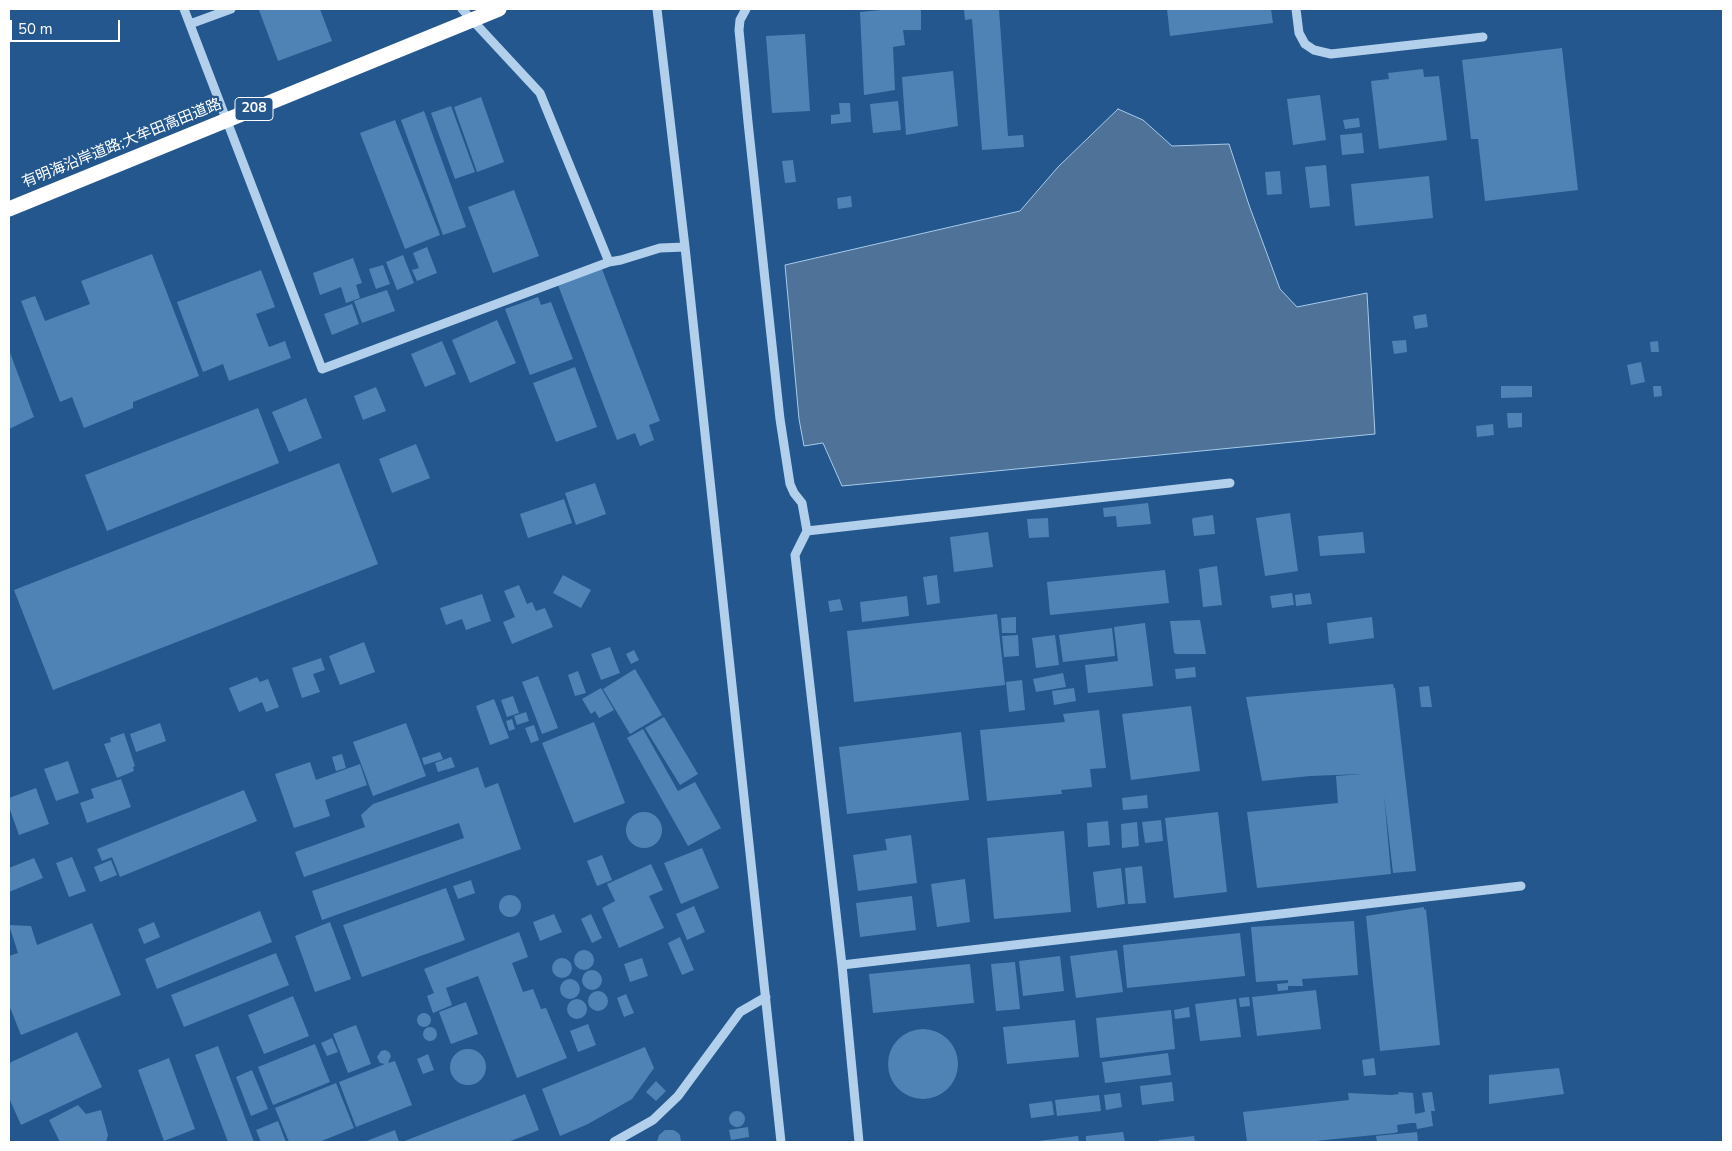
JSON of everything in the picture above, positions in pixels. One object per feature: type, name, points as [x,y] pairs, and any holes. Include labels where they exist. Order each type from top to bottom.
[{"type":"highway","name":"有明海沿岸道路;大牟田高田道路","points":[[9,209],[499,9]]},
{"type":"street","points":[[184,9],[322,370],[609,262],[660,248],[685,247]]},
{"type":"street","points":[[190,24],[231,9]]},
{"type":"street","points":[[462,9],[540,93],[609,262]]},
{"type":"street","points":[[657,9],[685,247],[781,1142]]},
{"type":"street","points":[[746,9],[740,20],[739,30],[780,419],[790,484],[802,503],[807,531],[796,555],[842,965],[859,1142]]},
{"type":"street","points":[[1296,9],[1299,33],[1305,44],[1314,50],[1331,54],[1483,37]]},
{"type":"street","points":[[807,531],[1230,483]]},
{"type":"street","points":[[842,965],[1521,886]]},
{"type":"street","points":[[614,1142],[653,1120],[678,1096],[740,1012],[766,997]]},
{"type":"water","points":[[1118,109],[1143,120],[1172,146],[1229,144],[1280,289],[1297,307],[1367,293],[1375,434],[842,486],[823,443],[804,446],[799,419],[785,265],[1020,211],[1058,167]]},
{"type":"building","points":[[320,9],[332,41],[278,61],[259,10]]},
{"type":"building","points":[[921,9],[921,30],[903,30],[905,45],[893,47],[895,90],[864,95],[860,12]]},
{"type":"building","points":[[964,9],[999,9],[1008,136],[1023,135],[1024,147],[982,150],[972,19],[965,20]]},
{"type":"building","points":[[1167,9],[1271,9],[1273,23],[1170,36]]},
{"type":"building","points":[[805,34],[810,111],[772,113],[766,36]]},
{"type":"building","points":[[1562,48],[1578,190],[1485,201],[1478,139],[1471,139],[1462,60]]},
{"type":"building","points":[[1423,69],[1424,77],[1439,76],[1447,140],[1379,149],[1371,81],[1389,79],[1388,73]]},
{"type":"building","points":[[953,71],[958,126],[906,135],[902,77]]},
{"type":"building","points":[[1320,95],[1326,140],[1293,145],[1287,99]]},
{"type":"building","points":[[481,97],[504,162],[477,172],[454,107]]},
{"type":"building","points":[[898,101],[901,130],[873,133],[870,104]]},
{"type":"building","points":[[839,103],[850,103],[851,122],[831,124],[831,115],[840,114]]},
{"type":"building","points":[[451,106],[475,172],[455,179],[431,113]]},
{"type":"building","points":[[424,111],[466,227],[443,235],[401,120]]},
{"type":"building","points":[[1359,118],[1360,127],[1345,129],[1343,120]]},
{"type":"building","points":[[395,120],[440,235],[405,249],[360,133]]},
{"type":"building","points":[[1362,133],[1364,153],[1342,155],[1340,135]]},
{"type":"building","points":[[793,160],[796,182],[785,183],[782,161]]},
{"type":"building","points":[[1326,165],[1330,206],[1310,208],[1305,167]]},
{"type":"building","points":[[1280,171],[1282,194],[1267,195],[1265,172]]},
{"type":"building","points":[[1429,176],[1433,218],[1355,226],[1351,184]]},
{"type":"building","points":[[514,190],[539,256],[493,273],[468,207]]},
{"type":"building","points":[[851,196],[852,207],[838,209],[837,198]]},
{"type":"building","points":[[427,247],[437,273],[417,281],[412,270],[419,268],[413,253]]},
{"type":"building","points":[[152,254],[199,376],[133,402],[133,408],[84,428],[72,397],[60,402],[21,301],[35,296],[45,321],[90,304],[81,281]]},
{"type":"building","points":[[403,255],[414,283],[397,290],[386,262]]},
{"type":"building","points":[[353,258],[362,283],[356,285],[360,298],[346,303],[341,287],[320,295],[313,273]]},
{"type":"building","points":[[383,265],[390,284],[376,289],[369,269]]},
{"type":"building","points":[[602,269],[660,421],[649,425],[654,440],[640,446],[635,433],[617,440],[558,285]]},
{"type":"building","points":[[261,270],[275,307],[256,314],[269,347],[285,341],[291,358],[229,381],[223,364],[203,372],[177,302]]},
{"type":"building","points":[[387,290],[395,311],[362,323],[354,301]]},
{"type":"building","points":[[538,297],[541,305],[551,302],[573,359],[530,375],[505,309]]},
{"type":"building","points":[[352,304],[359,324],[332,335],[324,314]]},
{"type":"building","points":[[1426,314],[1428,327],[1415,329],[1413,316]]},
{"type":"building","points":[[497,320],[516,363],[470,383],[452,340]]},
{"type":"building","points":[[1406,340],[1407,352],[1394,354],[1392,341]]},
{"type":"building","points":[[442,341],[456,374],[425,387],[411,354]]},
{"type":"building","points":[[1658,341],[1659,352],[1651,352],[1650,342]]},
{"type":"building","points":[[9,350],[34,417],[9,429]]},
{"type":"building","points":[[1641,362],[1645,382],[1631,385],[1627,365]]},
{"type":"building","points":[[575,367],[597,427],[556,442],[533,383]]},
{"type":"building","points":[[1501,386],[1532,386],[1532,397],[1501,398]]},
{"type":"building","points":[[1653,386],[1661,386],[1662,396],[1654,397]]},
{"type":"building","points":[[376,387],[386,411],[363,420],[354,396]]},
{"type":"building","points":[[306,398],[322,438],[289,452],[272,412]]},
{"type":"building","points":[[258,408],[279,463],[107,531],[85,475]]},
{"type":"building","points":[[1507,413],[1522,413],[1522,427],[1508,428]]},
{"type":"building","points":[[1493,424],[1494,435],[1477,437],[1476,426]]},
{"type":"building","points":[[416,444],[430,478],[392,493],[379,459]]},
{"type":"building","points":[[339,463],[378,564],[53,690],[14,590]]},
{"type":"building","points":[[595,483],[606,514],[576,525],[565,493]]},
{"type":"building","points":[[564,499],[572,523],[528,538],[520,514]]},
{"type":"building","points":[[1148,503],[1151,524],[1117,527],[1116,516],[1104,517],[1103,508]]},
{"type":"building","points":[[1290,513],[1298,571],[1265,576],[1256,518]]},
{"type":"building","points":[[1213,515],[1215,534],[1194,536],[1193,518]]},
{"type":"building","points":[[1048,518],[1049,537],[1029,538],[1027,519]]},
{"type":"building","points":[[988,532],[993,567],[954,572],[950,537]]},
{"type":"building","points":[[1363,532],[1365,553],[1320,556],[1318,536]]},
{"type":"building","points":[[1217,566],[1222,605],[1203,607],[1199,569]]},
{"type":"building","points":[[1165,570],[1169,603],[1050,615],[1047,582]]},
{"type":"building","points":[[563,575],[591,590],[581,608],[553,593]]},
{"type":"building","points":[[937,575],[940,603],[927,605],[923,577]]},
{"type":"building","points":[[519,585],[527,604],[532,602],[536,611],[545,608],[553,627],[512,644],[503,622],[515,617],[504,591]]},
{"type":"building","points":[[1292,593],[1294,605],[1272,608],[1270,596]]},
{"type":"building","points":[[1310,593],[1312,604],[1296,606],[1295,595]]},
{"type":"building","points":[[482,594],[491,621],[466,630],[462,619],[446,625],[440,608]]},
{"type":"building","points":[[907,596],[909,616],[862,622],[860,602]]},
{"type":"building","points":[[840,599],[843,610],[830,612],[828,601]]},
{"type":"building","points":[[997,614],[1005,685],[854,702],[847,631]]},
{"type":"building","points":[[1016,617],[1016,633],[1002,633],[1001,618]]},
{"type":"building","points":[[1372,617],[1374,638],[1329,644],[1327,623]]},
{"type":"building","points":[[1200,620],[1206,654],[1174,653],[1170,621]]},
{"type":"building","points":[[1145,623],[1153,686],[1088,693],[1085,665],[1118,661],[1114,627]]},
{"type":"building","points":[[1112,628],[1115,656],[1063,662],[1059,635]]},
{"type":"building","points":[[1018,635],[1019,656],[1004,657],[1002,636]]},
{"type":"building","points":[[1055,635],[1059,665],[1036,668],[1032,638]]},
{"type":"building","points":[[364,642],[375,672],[340,685],[329,656]]},
{"type":"building","points":[[610,647],[620,673],[601,680],[591,654]]},
{"type":"building","points":[[634,650],[639,660],[631,664],[626,654]]},
{"type":"building","points":[[321,658],[325,670],[313,674],[320,692],[302,698],[292,668]]},
{"type":"building","points":[[1195,667],[1196,677],[1176,679],[1175,669]]},
{"type":"building","points":[[635,669],[662,715],[630,734],[603,689]]},
{"type":"building","points":[[578,671],[586,693],[575,696],[568,675]]},
{"type":"building","points":[[1063,673],[1066,687],[1036,692],[1033,679]]},
{"type":"building","points":[[538,676],[558,728],[542,734],[522,682]]},
{"type":"building","points":[[257,677],[260,682],[268,679],[279,707],[266,712],[262,702],[239,712],[229,688]]},
{"type":"building","points":[[1022,680],[1025,710],[1009,712],[1006,682]]},
{"type":"building","points":[[1393,684],[1416,871],[1393,873],[1384,795],[1391,874],[1257,888],[1247,812],[1338,803],[1336,776],[1361,774],[1310,776],[1262,781],[1246,697]]},
{"type":"building","points":[[1429,686],[1432,707],[1421,707],[1419,687]]},
{"type":"building","points":[[601,688],[614,710],[599,718],[595,711],[591,714],[582,699]]},
{"type":"building","points":[[1074,688],[1076,701],[1054,705],[1052,691]]},
{"type":"building","points":[[513,696],[519,713],[507,717],[501,700]]},
{"type":"building","points":[[494,699],[509,738],[490,745],[476,706]]},
{"type":"building","points":[[1191,706],[1200,771],[1131,780],[1122,714]]},
{"type":"building","points":[[1099,710],[1106,768],[1090,769],[1092,787],[1061,790],[1062,794],[987,801],[980,730],[1065,722],[1063,714]]},
{"type":"building","points":[[526,712],[529,721],[517,725],[514,716]]},
{"type":"building","points":[[664,717],[698,774],[680,785],[645,728]]},
{"type":"building","points":[[512,719],[515,729],[509,731],[506,721]]},
{"type":"building","points":[[594,722],[625,803],[574,823],[542,743]]},
{"type":"building","points":[[160,723],[166,741],[136,752],[130,734]]},
{"type":"building","points":[[406,723],[426,776],[373,796],[353,742]]},
{"type":"building","points":[[534,725],[539,740],[531,743],[525,728]]},
{"type":"building","points":[[643,729],[678,791],[695,782],[721,828],[688,846],[627,738]]},
{"type":"building","points":[[961,732],[969,800],[847,814],[839,747]]},
{"type":"building","points":[[124,733],[135,766],[133,767],[134,771],[117,778],[104,744],[111,742],[110,738]]},
{"type":"building","points":[[440,752],[443,759],[424,765],[422,758]]},
{"type":"building","points":[[342,754],[346,768],[336,771],[332,757]]},
{"type":"building","points":[[451,757],[455,767],[438,772],[435,763]]},
{"type":"building","points":[[68,761],[79,793],[56,801],[44,769]]},
{"type":"building","points":[[310,762],[316,780],[360,764],[367,785],[325,800],[330,816],[294,828],[275,774]]},
{"type":"building","points":[[478,767],[485,788],[498,783],[521,849],[322,920],[312,891],[464,838],[459,823],[304,877],[295,852],[365,827],[361,815],[373,804]]},
{"type":"building","points":[[121,779],[131,807],[87,823],[80,803],[94,798],[91,789]]},
{"type":"building","points":[[36,788],[49,824],[19,835],[9,807],[9,798]]},
{"type":"building","points":[[244,790],[257,821],[120,877],[112,857],[102,861],[97,849]]},
{"type":"building","points":[[1147,795],[1148,808],[1123,810],[1122,798]]},
{"type":"building","points":[[644,812],[651,813],[657,817],[661,823],[661,837],[657,843],[651,847],[644,848],[637,847],[631,843],[627,837],[626,830],[627,823],[631,817],[637,813]]},
{"type":"building","points":[[1218,812],[1227,892],[1174,898],[1165,818]]},
{"type":"building","points":[[1161,820],[1163,841],[1145,843],[1142,822]]},
{"type":"building","points":[[1108,821],[1110,845],[1088,847],[1087,823]]},
{"type":"building","points":[[1137,822],[1139,846],[1122,848],[1121,824]]},
{"type":"building","points":[[1064,831],[1071,912],[994,919],[987,838]]},
{"type":"building","points":[[911,835],[917,883],[858,891],[853,855],[887,850],[885,839]]},
{"type":"building","points":[[702,848],[719,888],[681,904],[664,863]]},
{"type":"building","points":[[602,855],[612,880],[597,886],[587,861]]},
{"type":"building","points":[[72,857],[86,891],[69,897],[56,863]]},
{"type":"building","points":[[34,858],[43,878],[9,892],[9,868]]},
{"type":"building","points":[[111,860],[117,875],[100,882],[94,867]]},
{"type":"building","points":[[651,864],[663,890],[649,896],[664,928],[619,948],[602,908],[615,901],[607,884]]},
{"type":"building","points":[[1142,866],[1146,903],[1128,904],[1125,868]]},
{"type":"building","points":[[1121,868],[1125,904],[1097,908],[1093,872]]},
{"type":"building","points":[[965,879],[970,922],[937,927],[931,884]]},
{"type":"building","points":[[471,880],[475,893],[458,899],[453,886]]},
{"type":"building","points":[[446,888],[465,940],[362,977],[343,925]]},
{"type":"building","points":[[510,895],[518,898],[521,906],[518,914],[510,917],[502,914],[499,906],[502,898]]},
{"type":"building","points":[[912,896],[916,930],[860,937],[856,903]]},
{"type":"building","points":[[694,906],[705,932],[687,940],[676,914]]},
{"type":"building","points":[[1424,907],[1424,910],[1426,909],[1440,1045],[1380,1051],[1366,916]]},
{"type":"building","points":[[260,911],[272,942],[157,989],[145,959]]},
{"type":"building","points":[[554,914],[562,932],[540,941],[533,922]]},
{"type":"building","points":[[591,914],[602,938],[592,943],[581,919]]},
{"type":"building","points":[[1354,921],[1358,975],[1302,979],[1303,986],[1288,986],[1288,990],[1278,991],[1277,984],[1288,983],[1288,980],[1256,982],[1251,927]]},
{"type":"building","points":[[154,922],[160,937],[144,944],[138,929]]},
{"type":"building","points":[[330,922],[351,979],[315,992],[295,936]]},
{"type":"building","points":[[92,923],[121,995],[21,1035],[9,1005],[9,956],[18,953],[9,925],[31,926],[37,945]]},
{"type":"building","points":[[519,932],[528,957],[512,963],[523,992],[533,989],[541,1009],[546,1008],[567,1058],[517,1078],[478,976],[446,988],[452,1005],[433,1013],[427,996],[434,993],[424,969]]},
{"type":"building","points":[[1240,933],[1245,976],[1127,988],[1123,945]]},
{"type":"building","points":[[680,937],[694,970],[682,975],[668,943]]},
{"type":"building","points":[[584,950],[591,953],[594,960],[591,967],[584,970],[577,967],[574,960],[577,953]]},
{"type":"building","points":[[1117,950],[1123,992],[1076,998],[1070,956]]},
{"type":"building","points":[[276,953],[289,985],[184,1027],[171,995]]},
{"type":"building","points":[[1060,956],[1064,991],[1023,996],[1019,961]]},
{"type":"building","points":[[562,958],[569,961],[572,968],[569,975],[562,978],[555,975],[552,968],[555,961]]},
{"type":"building","points":[[642,958],[648,976],[630,982],[624,964]]},
{"type":"building","points":[[1015,962],[1020,1009],[996,1011],[991,964]]},
{"type":"building","points":[[970,964],[974,1003],[873,1013],[869,974]]},
{"type":"building","points":[[592,970],[599,973],[602,980],[599,987],[592,990],[585,987],[582,980],[585,973]]},
{"type":"building","points":[[570,979],[577,982],[580,989],[577,996],[570,999],[563,996],[560,989],[563,982]]},
{"type":"building","points":[[1316,990],[1321,1029],[1257,1036],[1252,997]]},
{"type":"building","points":[[598,991],[605,994],[608,1001],[605,1008],[598,1011],[591,1008],[588,1001],[591,994]]},
{"type":"building","points":[[626,994],[634,1013],[624,1017],[617,998]]},
{"type":"building","points":[[293,996],[309,1036],[264,1054],[248,1015]]},
{"type":"building","points":[[1249,997],[1250,1006],[1240,1007],[1239,998]]},
{"type":"building","points":[[577,999],[584,1002],[587,1009],[584,1016],[577,1019],[570,1016],[567,1009],[570,1002]]},
{"type":"building","points":[[1236,999],[1241,1037],[1200,1041],[1195,1004]]},
{"type":"building","points":[[466,1002],[478,1034],[451,1044],[439,1012]]},
{"type":"building","points":[[1189,1007],[1190,1017],[1175,1019],[1174,1010]]},
{"type":"building","points":[[1171,1010],[1175,1049],[1100,1058],[1096,1018]]},
{"type":"building","points":[[424,1013],[429,1015],[431,1020],[429,1025],[424,1027],[419,1025],[417,1020],[419,1015]]},
{"type":"building","points":[[1075,1020],[1079,1057],[1007,1064],[1003,1027]]},
{"type":"building","points":[[588,1024],[596,1045],[578,1052],[570,1031]]},
{"type":"building","points":[[356,1025],[371,1064],[348,1073],[333,1034]]},
{"type":"building","points":[[430,1027],[435,1029],[437,1034],[435,1039],[430,1041],[425,1039],[423,1034],[425,1029]]},
{"type":"building","points":[[923,1029],[936,1032],[948,1039],[955,1051],[958,1064],[955,1077],[948,1089],[936,1096],[923,1099],[910,1096],[898,1089],[891,1077],[888,1064],[891,1051],[898,1039],[910,1032]]},
{"type":"building","points":[[77,1032],[102,1087],[21,1125],[9,1098],[9,1063]]},
{"type":"building","points":[[332,1038],[338,1052],[327,1056],[321,1043]]},
{"type":"building","points":[[315,1044],[330,1082],[273,1105],[258,1067]]},
{"type":"building","points":[[218,1046],[254,1142],[228,1142],[195,1055]]},
{"type":"building","points":[[645,1047],[654,1068],[632,1099],[588,1124],[560,1136],[542,1089]]},
{"type":"building","points":[[468,1049],[480,1055],[486,1067],[480,1079],[468,1085],[456,1079],[450,1067],[456,1055]]},
{"type":"building","points":[[385,1050],[391,1056],[388,1063],[395,1061],[412,1105],[356,1127],[339,1082],[385,1064],[380,1063],[377,1057],[381,1051]]},
{"type":"building","points":[[1168,1053],[1171,1075],[1105,1083],[1102,1062]]},
{"type":"building","points":[[428,1054],[434,1070],[423,1074],[417,1059]]},
{"type":"building","points":[[169,1058],[195,1129],[164,1141],[138,1070]]},
{"type":"building","points":[[1374,1058],[1376,1075],[1364,1076],[1362,1060]]},
{"type":"building","points":[[1559,1068],[1564,1094],[1489,1104],[1489,1075]]},
{"type":"building","points":[[252,1070],[268,1109],[251,1116],[236,1077]]},
{"type":"building","points":[[656,1081],[666,1091],[656,1101],[646,1092]]},
{"type":"building","points":[[1172,1082],[1174,1101],[1142,1105],[1140,1086]]},
{"type":"building","points":[[336,1083],[354,1128],[319,1142],[289,1142],[275,1108]]},
{"type":"building","points":[[1398,1092],[1413,1093],[1415,1114],[1425,1112],[1422,1093],[1432,1092],[1435,1111],[1431,1111],[1433,1126],[1417,1129],[1416,1123],[1411,1123],[1397,1125],[1398,1132],[1394,1133],[1306,1142],[1247,1142],[1243,1112],[1349,1100],[1348,1093],[1392,1095],[1399,1094]]},
{"type":"building","points":[[1120,1093],[1122,1107],[1106,1110],[1104,1095]]},
{"type":"building","points":[[525,1094],[539,1130],[508,1142],[402,1142]]},
{"type":"building","points":[[1099,1095],[1101,1111],[1057,1116],[1055,1100]]},
{"type":"building","points":[[1052,1101],[1054,1115],[1031,1118],[1029,1104]]},
{"type":"building","points":[[78,1105],[86,1114],[101,1110],[108,1135],[106,1142],[60,1142],[49,1120]]},
{"type":"building","points":[[734,1111],[740,1111],[745,1116],[743,1125],[734,1127],[729,1122],[729,1116]]},
{"type":"building","points":[[278,1121],[286,1142],[261,1142],[256,1130]]},
{"type":"building","points":[[748,1127],[749,1137],[731,1140],[729,1130]]},
{"type":"building","points":[[395,1130],[399,1142],[364,1142]]},
{"type":"building","points":[[665,1130],[677,1132],[680,1135],[681,1142],[657,1142],[659,1135]]},
{"type":"building","points":[[1123,1132],[1125,1142],[1086,1142],[1086,1136]]},
{"type":"building","points":[[1417,1132],[1418,1142],[1377,1142],[1376,1136]]},
{"type":"building","points":[[1078,1136],[1079,1142],[1038,1142],[1038,1141]]},
{"type":"building","points":[[1194,1136],[1195,1142],[1159,1142],[1159,1140]]}]
